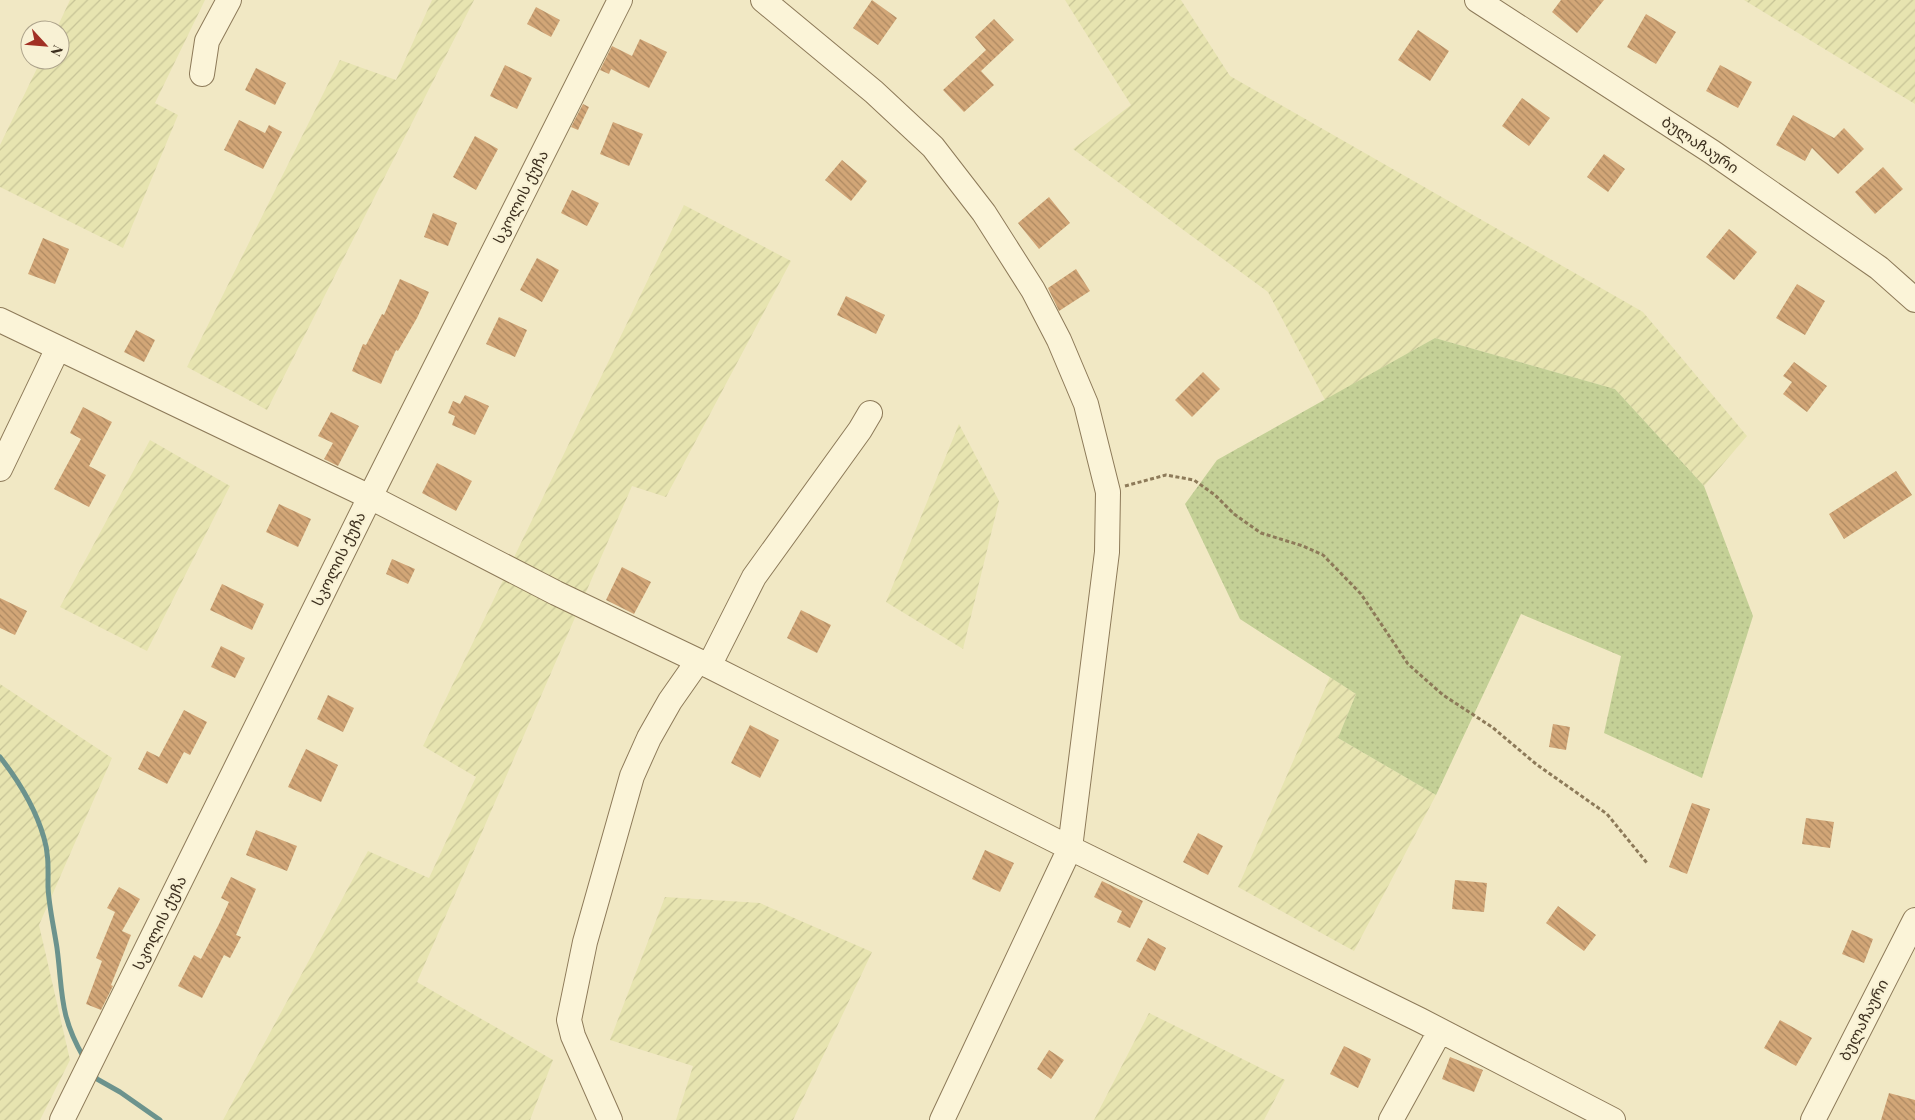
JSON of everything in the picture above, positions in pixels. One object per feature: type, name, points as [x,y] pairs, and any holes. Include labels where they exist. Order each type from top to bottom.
[{"type":"street","points":[[202,74],[207,41],[229,0]]},
{"type":"street","name":"სკოლის ქუჩა","points":[[62,1120],[370,497],[620,0]]},
{"type":"street","points":[[762,0],[874,92],[933,147],[984,213],[1033,290],[1059,340],[1086,404],[1108,492],[1107,552],[1070,848],[942,1120]]},
{"type":"street","name":"ბულაჩაური","points":[[1477,0],[1712,152],[1879,268],[1915,300]]},
{"type":"street","points":[[0,320],[370,497],[556,593],[704,664],[1440,1031],[1613,1120]]},
{"type":"street","points":[[0,470],[58,348]]},
{"type":"street","points":[[610,1120],[573,1036],[569,1020],[585,942],[632,776],[649,738],[670,701],[704,664],[754,577],[860,430],[870,413]]},
{"type":"street","name":"ბულაჩაური","points":[[1813,1120],[1915,920]]},
{"type":"street","points":[[1390,1120],[1440,1031]]},
{"type":"path","points":[[1108,492],[1166,475],[1194,480],[1215,495],[1234,514],[1261,533],[1303,546],[1323,555],[1361,594],[1408,664],[1443,695],[1492,727],[1536,764],[1607,814],[1647,863]]},
{"type":"shaded area","points":[[70,0],[205,0],[155,103],[178,115],[123,248],[0,187],[0,145],[36,70],[70,70],[70,20],[61,20]]},
{"type":"shaded area","points":[[432,0],[474,0],[267,410],[187,367],[340,60],[396,80]]},
{"type":"shaded area","points":[[1065,0],[1181,0],[1230,76],[1643,312],[1747,436],[1704,486],[1615,389],[1435,338],[1325,400],[1268,292],[1073,149],[1131,105]]},
{"type":"shaded area","points":[[1744,0],[1915,0],[1915,104]]},
{"type":"shaded area","points":[[684,205],[791,261],[666,497],[632,486],[417,982],[553,1060],[530,1120],[223,1120],[368,851],[429,878],[476,777],[423,746]]},
{"type":"shaded area","points":[[959,424],[999,501],[963,649],[886,602]]},
{"type":"shaded area","points":[[150,440],[230,486],[147,651],[60,607]]},
{"type":"shaded area","points":[[1330,677],[1356,694],[1338,738],[1436,795],[1354,951],[1238,887]]},
{"type":"shaded area","points":[[0,684],[112,758],[39,925],[70,1060],[40,1120],[0,1120]]},
{"type":"shaded area","points":[[665,897],[760,903],[872,952],[793,1120],[676,1120],[693,1066],[610,1040]]},
{"type":"shaded area","points":[[1149,1013],[1285,1080],[1264,1120],[1094,1120]]},
{"type":"green space","points":[[1435,338],[1615,389],[1704,486],[1753,616],[1702,778],[1604,733],[1621,656],[1521,614],[1436,795],[1338,738],[1356,694],[1240,619],[1185,504],[1217,460]]},
{"type":"building","points":[[872,0],[897,18],[878,45],[853,28]]},
{"type":"building","points":[[1561,0],[1604,0],[1577,33],[1552,12]]},
{"type":"building","points":[[536,7],[560,20],[551,37],[527,24]]},
{"type":"building","points":[[1646,14],[1676,32],[1656,64],[1627,47]]},
{"type":"building","points":[[994,19],[1014,40],[981,71],[994,85],[964,112],[943,90],[986,50],[975,37]]},
{"type":"building","points":[[1418,30],[1449,51],[1430,81],[1398,60]]},
{"type":"building","points":[[640,39],[667,52],[649,88],[611,69],[609,74],[600,70],[612,46],[632,56]]},
{"type":"building","points":[[505,65],[532,78],[517,109],[490,96]]},
{"type":"building","points":[[1720,65],[1752,82],[1738,108],[1706,91]]},
{"type":"building","points":[[256,68],[286,83],[275,105],[245,90]]},
{"type":"building","points":[[1522,98],[1550,118],[1529,146],[1502,126]]},
{"type":"building","points":[[583,104],[589,107],[578,130],[571,127]]},
{"type":"building","points":[[1793,115],[1834,138],[1844,128],[1864,149],[1838,174],[1812,148],[1805,161],[1776,145]]},
{"type":"building","points":[[239,120],[265,133],[269,125],[282,132],[263,169],[224,150]]},
{"type":"building","points":[[613,122],[643,134],[629,166],[600,154]]},
{"type":"building","points":[[475,136],[498,149],[476,190],[453,177]]},
{"type":"building","points":[[1604,154],[1625,169],[1608,192],[1587,177]]},
{"type":"building","points":[[842,160],[867,181],[851,201],[825,180]]},
{"type":"building","points":[[1883,167],[1903,189],[1875,214],[1855,192]]},
{"type":"building","points":[[572,190],[599,203],[587,226],[561,213]]},
{"type":"building","points":[[1049,197],[1070,223],[1039,249],[1018,223]]},
{"type":"building","points":[[433,213],[457,223],[448,246],[424,237]]},
{"type":"building","points":[[1729,229],[1757,252],[1734,280],[1706,257]]},
{"type":"building","points":[[43,238],[69,249],[55,284],[28,274]]},
{"type":"building","points":[[537,258],[559,270],[542,302],[520,290]]},
{"type":"building","points":[[1076,269],[1090,291],[1059,311],[1048,288]]},
{"type":"building","points":[[400,279],[429,292],[417,318],[398,351],[396,350],[381,384],[352,371],[363,344],[366,345],[382,314],[384,315]]},
{"type":"building","points":[[1797,284],[1825,301],[1805,335],[1776,318]]},
{"type":"building","points":[[846,296],[885,315],[876,334],[837,315]]},
{"type":"building","points":[[499,317],[527,330],[515,357],[486,344]]},
{"type":"building","points":[[136,330],[155,340],[144,362],[124,352]]},
{"type":"building","points":[[1794,362],[1827,386],[1807,412],[1783,394],[1792,382],[1783,376]]},
{"type":"building","points":[[1203,372],[1220,389],[1192,417],[1175,400]]},
{"type":"building","points":[[465,395],[489,406],[475,435],[452,425],[455,416],[448,413],[453,401],[460,404]]},
{"type":"building","points":[[83,407],[112,422],[89,466],[106,475],[89,507],[54,489],[81,439],[70,433]]},
{"type":"building","points":[[331,412],[359,426],[338,466],[324,459],[333,443],[318,436]]},
{"type":"building","points":[[437,463],[472,481],[456,511],[422,493]]},
{"type":"building","points":[[1896,471],[1912,495],[1844,539],[1829,514]]},
{"type":"building","points":[[279,504],[311,519],[298,547],[266,532]]},
{"type":"building","points":[[392,559],[415,569],[408,584],[386,574]]},
{"type":"building","points":[[622,567],[651,582],[634,614],[606,600]]},
{"type":"building","points":[[222,584],[264,604],[252,630],[210,610]]},
{"type":"building","points":[[0,598],[27,611],[15,635],[0,628]]},
{"type":"building","points":[[801,610],[831,625],[817,653],[787,638]]},
{"type":"building","points":[[221,646],[245,658],[235,678],[211,667]]},
{"type":"building","points":[[328,695],[354,708],[343,732],[317,719]]},
{"type":"building","points":[[184,710],[207,722],[190,755],[184,752],[167,784],[138,769],[147,751],[159,757]]},
{"type":"building","points":[[1553,724],[1570,727],[1566,750],[1549,747]]},
{"type":"building","points":[[750,725],[779,740],[760,778],[731,763]]},
{"type":"building","points":[[306,749],[338,765],[321,802],[288,787]]},
{"type":"building","points":[[1692,803],[1710,809],[1687,874],[1669,867]]},
{"type":"building","points":[[1806,818],[1834,822],[1830,848],[1802,844]]},
{"type":"building","points":[[256,830],[297,846],[287,871],[246,855]]},
{"type":"building","points":[[1198,833],[1223,846],[1208,875],[1183,862]]},
{"type":"building","points":[[985,850],[1014,863],[1000,892],[972,879]]},
{"type":"building","points":[[231,877],[256,889],[236,935],[241,937],[230,958],[224,955],[202,998],[178,986],[194,955],[201,959],[219,924],[229,902],[221,898]]},
{"type":"building","points":[[1455,880],[1487,883],[1484,912],[1452,909]]},
{"type":"building","points":[[1102,881],[1143,901],[1130,928],[1117,922],[1122,911],[1094,897]]},
{"type":"building","points":[[119,887],[140,899],[122,931],[131,935],[111,985],[113,986],[101,1010],[86,1004],[102,961],[96,958],[115,912],[107,908]]},
{"type":"building","points":[[1558,906],[1596,935],[1584,951],[1546,923]]},
{"type":"building","points":[[1852,930],[1873,939],[1864,963],[1842,954]]},
{"type":"building","points":[[1148,938],[1166,948],[1155,971],[1136,961]]},
{"type":"building","points":[[1780,1020],[1812,1038],[1796,1066],[1764,1048]]},
{"type":"building","points":[[1344,1046],[1371,1059],[1358,1088],[1330,1074]]},
{"type":"building","points":[[1049,1050],[1064,1060],[1051,1079],[1037,1069]]},
{"type":"building","points":[[1450,1057],[1483,1070],[1474,1092],[1442,1079]]},
{"type":"building","points":[[1889,1093],[1915,1100],[1915,1120],[1881,1120]]},
{"type":"waterway","points":[[0,757],[26,796],[46,844],[49,902],[57,948],[63,1004],[70,1029],[84,1058]]},
{"type":"waterway","points":[[94,1074],[97,1079],[120,1092],[160,1120]]}]
